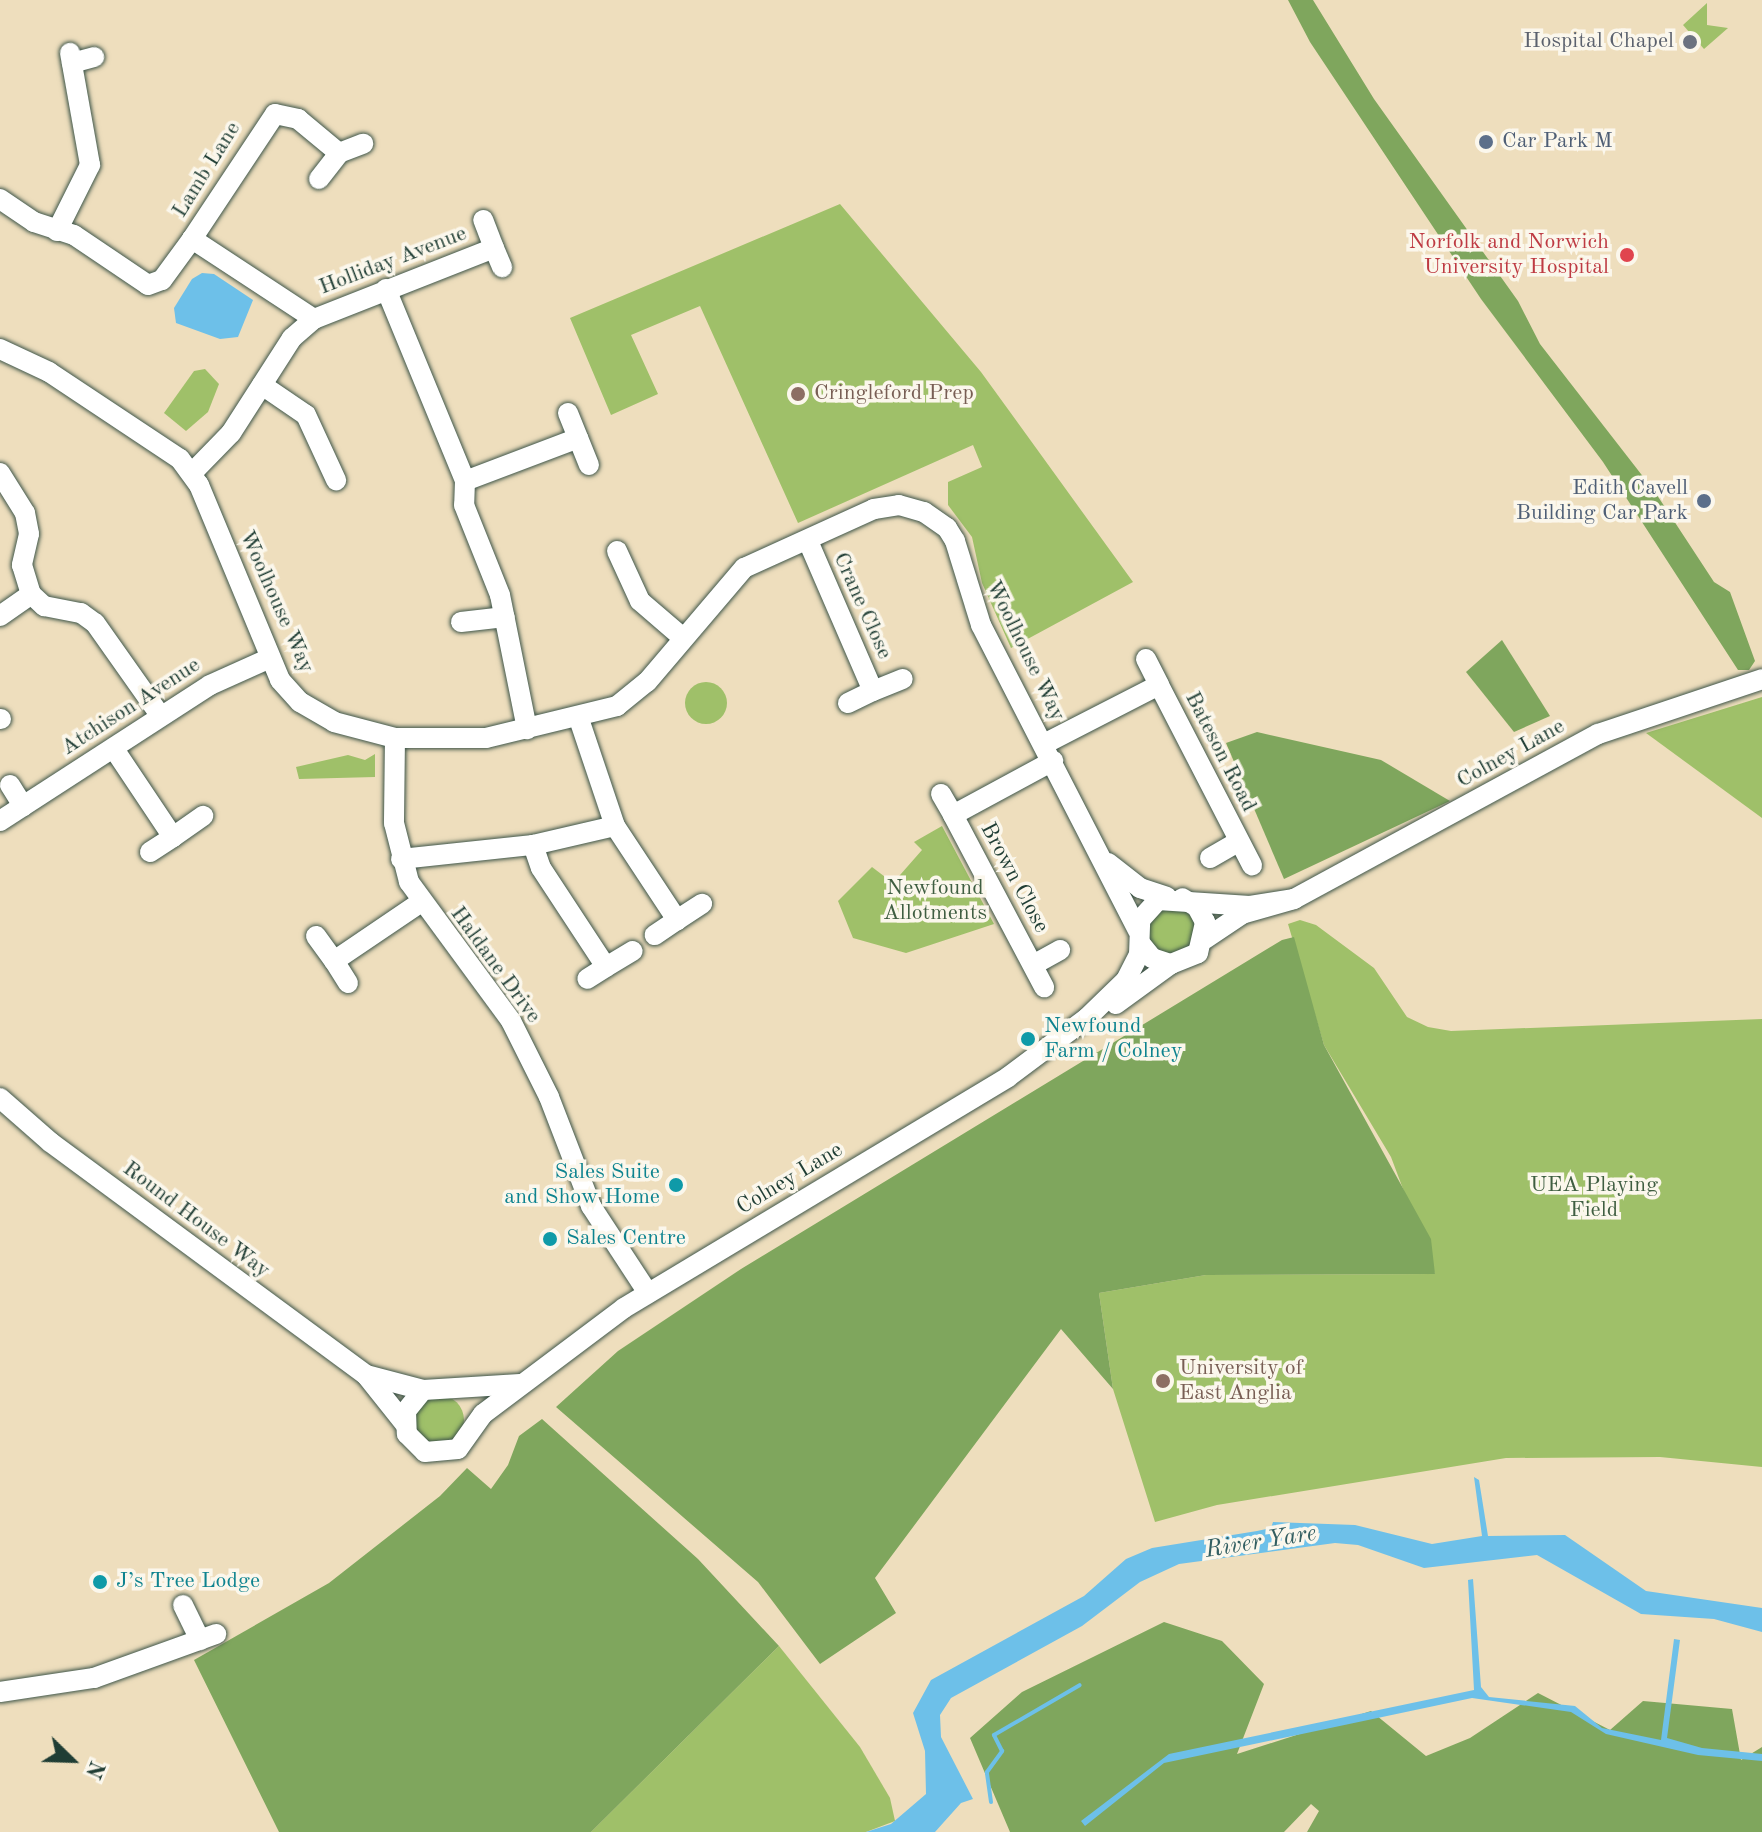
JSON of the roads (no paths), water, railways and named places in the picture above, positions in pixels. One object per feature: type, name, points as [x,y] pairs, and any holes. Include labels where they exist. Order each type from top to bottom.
[{"type":"street","points":[[57,231],[90,165],[71,58],[94,57]]},
{"type":"street","name":"Lamb Lane","points":[[0,199],[57,231],[74,235],[148,285],[162,280],[275,114],[298,119],[339,153]]},
{"type":"street","points":[[319,179],[339,153],[363,144]]},
{"type":"street","name":"Holliday Avenue","points":[[193,472],[231,433],[292,338],[314,319],[386,289],[498,258],[483,220]]},
{"type":"street","name":"Lamb Lane","points":[[192,239],[314,319]]},
{"type":"street","points":[[386,289],[465,481],[464,505],[505,617],[527,729]]},
{"type":"street","name":"Woolhouse Way","points":[[1,356],[147,433],[193,472],[270,658],[288,691],[316,713],[395,738],[486,738],[579,719],[617,706],[647,682],[744,568],[886,505],[912,507],[937,518],[955,541],[981,625],[1105,860],[1139,936]]},
{"type":"street","points":[[262,385],[312,422],[336,480]]},
{"type":"street","points":[[568,413],[589,465]]},
{"type":"street","points":[[465,481],[578,438]]},
{"type":"street","points":[[0,473],[25,513],[29,534],[22,565],[31,594],[44,606],[81,613],[95,623],[160,715]]},
{"type":"street","name":"Crane Close","points":[[808,541],[873,691]]},
{"type":"street","points":[[617,551],[640,601],[683,638]]},
{"type":"street","points":[[0,616],[31,594]]},
{"type":"street","points":[[461,622],[505,617]]},
{"type":"street","name":"Atchison Avenue","points":[[0,821],[114,749],[160,715],[234,671],[270,658]]},
{"type":"street","name":"Bateson Road","points":[[1146,659],[1252,865]]},
{"type":"street","name":"Crane Close","points":[[848,703],[903,679]]},
{"type":"street","name":"Colney Lane","points":[[1087,1018],[1121,1001],[1171,964],[1192,958],[1205,939],[1242,914],[1294,899],[1598,734],[1762,679]]},
{"type":"street","name":"Bateson Road","points":[[1049,752],[1159,685]]},
{"type":"street","points":[[579,719],[615,826],[677,920]]},
{"type":"street","name":"Haldane Drive","points":[[395,738],[392,784],[401,859],[421,902],[511,1021],[549,1097],[591,1206],[648,1293]]},
{"type":"street","points":[[114,749],[173,837]]},
{"type":"street","name":"Brown Close","points":[[953,815],[1049,752]]},
{"type":"street","points":[[10,785],[23,806]]},
{"type":"street","name":"Brown Close","points":[[941,794],[1044,987]]},
{"type":"street","points":[[150,852],[203,816]]},
{"type":"street","points":[[401,859],[533,845],[615,826]]},
{"type":"street","name":"Bateson Road","points":[[1210,858],[1238,842]]},
{"type":"street","points":[[533,845],[541,868],[606,967]]},
{"type":"street","name":"Woolhouse Way","points":[[1105,860],[1140,888],[1174,898]]},
{"type":"street","points":[[1174,898],[1200,912],[1205,939]]},
{"type":"street","name":"Colney Lane","points":[[405,1424],[415,1445],[438,1455],[458,1449],[483,1414],[648,1293],[1008,1077],[1087,1018],[1131,974],[1144,912],[1174,898],[1232,906],[1294,899]]},
{"type":"street","points":[[334,961],[421,902]]},
{"type":"street","points":[[655,935],[702,904]]},
{"type":"street","points":[[316,936],[348,983]]},
{"type":"street","points":[[1139,936],[1152,958],[1171,964]]},
{"type":"street","name":"Brown Close","points":[[1033,965],[1060,950]]},
{"type":"street","points":[[587,979],[633,951]]},
{"type":"street","name":"Round House Way","points":[[0,1098],[50,1142],[366,1375],[405,1424]]},
{"type":"street","name":"Round House Way","points":[[366,1375],[423,1390]]},
{"type":"street","points":[[405,1424],[412,1399],[423,1390],[520,1384]]},
{"type":"street","points":[[451,1388],[470,1406],[471,1432]]},
{"type":"street","points":[[0,1692],[94,1678],[208,1637],[183,1605]]},
{"type":"water","points":[[202,273],[214,274],[253,300],[238,337],[220,339],[176,323],[174,308],[192,279]]},
{"type":"water","name":"River Yare","points":[[1474,1477],[1479,1480],[1488,1536],[1565,1535],[1646,1591],[1762,1608],[1762,1632],[1714,1619],[1641,1614],[1537,1555],[1424,1568],[1358,1545],[1335,1543],[1179,1564],[1140,1582],[1082,1626],[951,1698],[940,1715],[941,1737],[973,1799],[961,1803],[935,1832],[866,1832],[891,1824],[926,1794],[925,1751],[913,1713],[931,1680],[1084,1596],[1126,1559],[1152,1548],[1271,1528],[1273,1522],[1355,1525],[1432,1544],[1482,1536]]},
{"type":"water","points":[[1473,1579],[1481,1687],[1489,1697],[1575,1706],[1602,1728],[1661,1740],[1674,1639],[1680,1640],[1667,1738],[1702,1748],[1762,1754],[1762,1761],[1698,1755],[1606,1734],[1571,1712],[1472,1698],[1164,1763],[1085,1826],[1081,1821],[1169,1754],[1474,1690],[1468,1580]]},
{"type":"waterway","points":[[991,1802],[987,1772],[1002,1751],[994,1735],[1080,1685]]},
{"type":"place","name":"Hospital Chapel","points":[[1690,42]]},
{"type":"place","name":"Car Park M","points":[[1486,142]]},
{"type":"place","name":"Norfolk and Norwich University Hospital","points":[[1627,255]]},
{"type":"place","name":"Cringleford Prep","points":[[798,394]]},
{"type":"place","name":"Edith Cavell Building Car Park","points":[[1704,501]]},
{"type":"place","name":"Newfound Farm / Colney","points":[[1028,1039]]},
{"type":"place","name":"Sales Suite and Show Home","points":[[676,1185]]},
{"type":"place","name":"Sales Centre","points":[[550,1239]]},
{"type":"place","name":"University of East Anglia","points":[[1163,1381]]},
{"type":"place","name":"J’s Tree Lodge","points":[[100,1582]]},
{"type":"park label","name":"Newfound Allotments","points":[[935,900]]},
{"type":"park label","name":"UEA Playing Field","points":[[1594,1198]]}]
